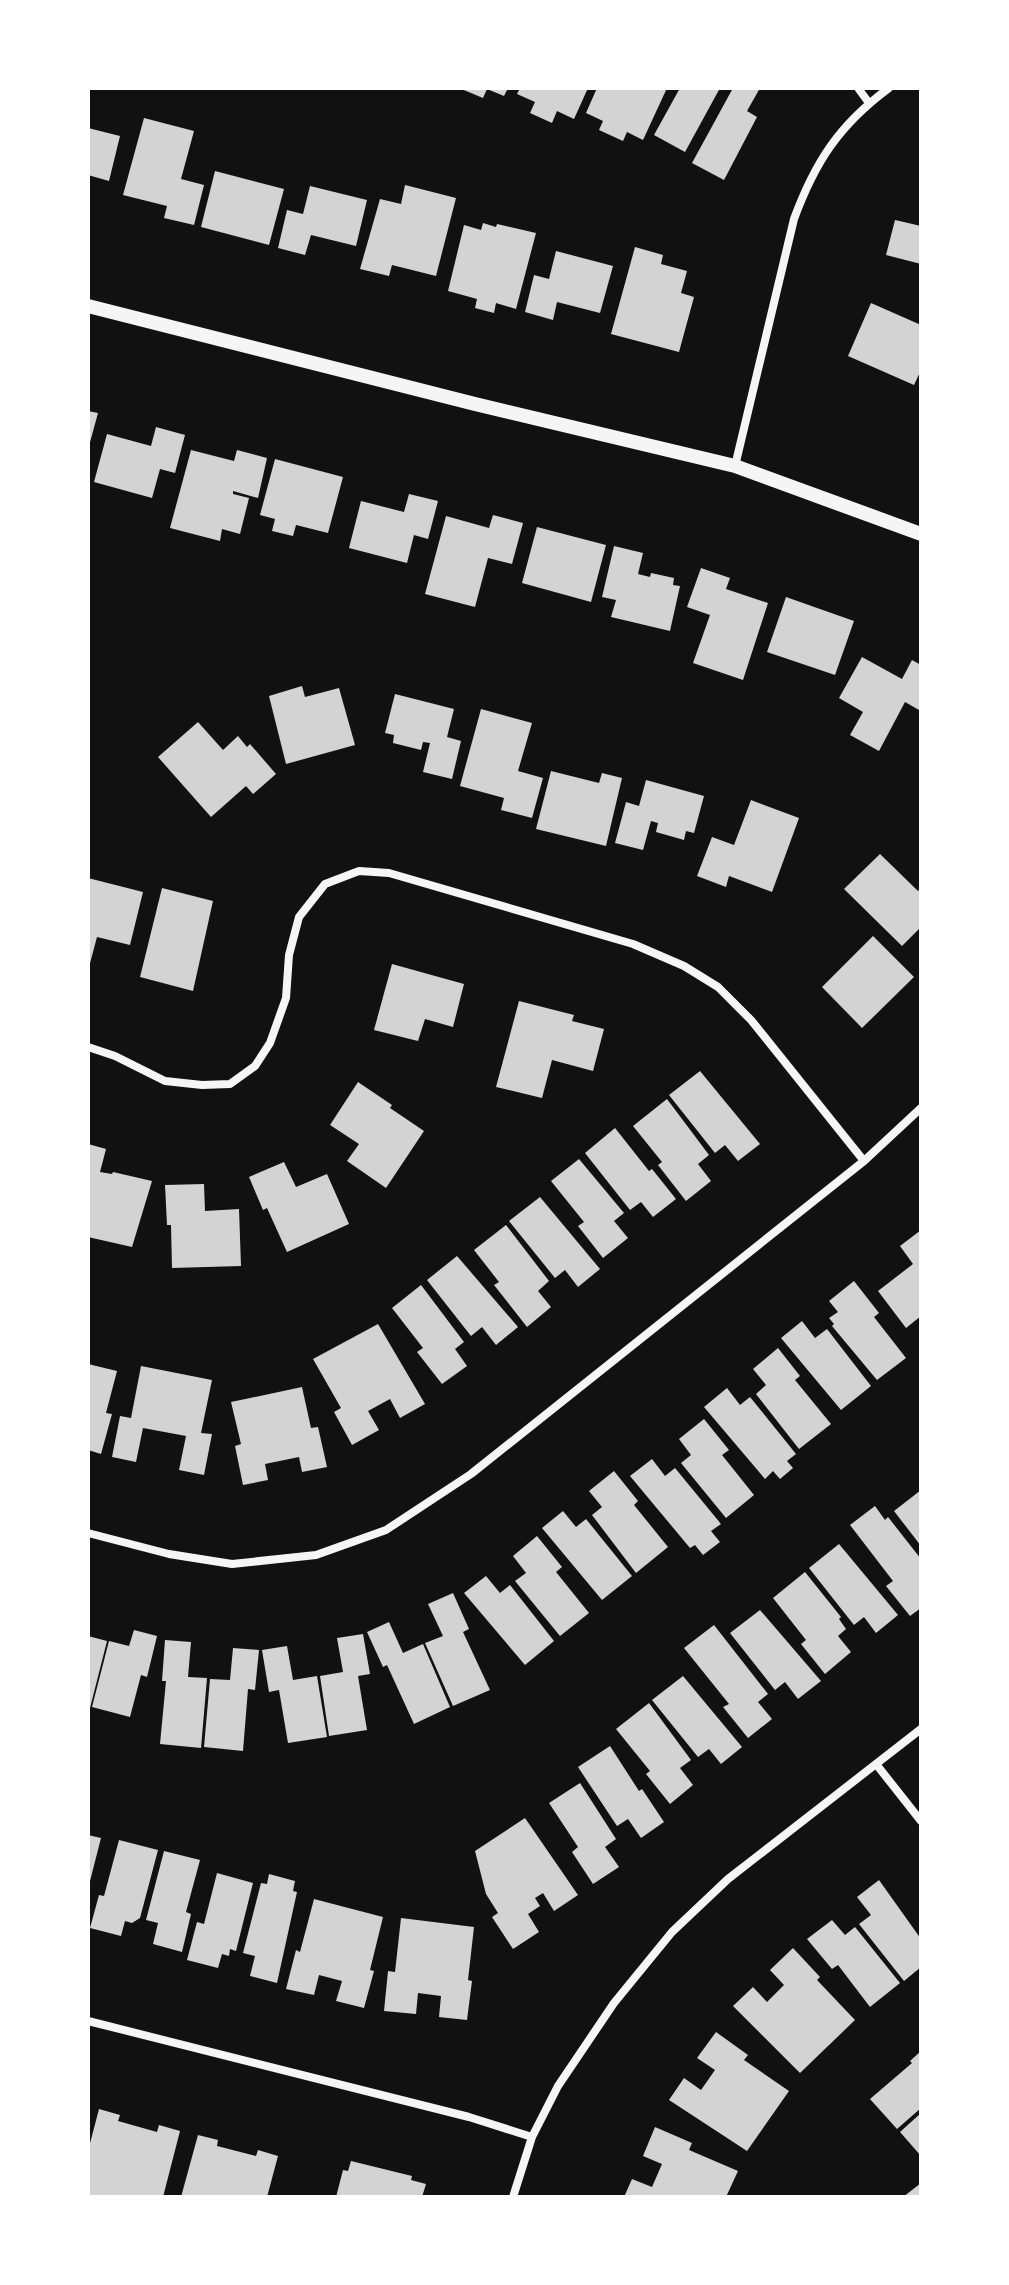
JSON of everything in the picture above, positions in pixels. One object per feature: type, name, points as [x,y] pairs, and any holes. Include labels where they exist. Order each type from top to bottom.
[{"type":"street","points":[[858,88],[869,103]]},
{"type":"street","points":[[735,466],[794,219],[805,188],[820,159],[869,103],[889,88]]},
{"type":"street","points":[[88,306],[735,466],[921,534]]},
{"type":"street","points":[[88,1047],[115,1056],[165,1081],[230,1084],[255,1066],[270,1043],[286,998],[289,955],[299,917],[325,884],[359,871],[389,873],[633,944],[684,966],[718,987],[751,1020],[864,1161]]},
{"type":"street","points":[[88,1533],[169,1554],[232,1564],[316,1555],[386,1530],[471,1474],[864,1161],[921,1108]]},
{"type":"street","points":[[513,2197],[532,2137],[558,2086],[614,2003],[672,1932],[728,1879],[921,1729]]},
{"type":"street","points":[[876,1764],[921,1821]]},
{"type":"street","points":[[88,2021],[480,2120],[532,2137]]},
{"type":"building","points":[[459,88],[508,88],[504,96],[487,89],[483,98]]},
{"type":"building","points":[[520,88],[588,88],[574,119],[557,111],[552,123],[530,113],[535,102],[517,94]]},
{"type":"building","points":[[597,88],[667,88],[643,140],[627,132],[623,141],[599,130],[603,121],[586,113]]},
{"type":"building","points":[[680,88],[720,88],[685,152],[654,135]]},
{"type":"building","points":[[733,88],[760,88],[747,111],[757,117],[724,180],[692,163]]},
{"type":"building","points":[[144,118],[194,131],[181,179],[204,185],[194,225],[164,218],[167,206],[123,195]]},
{"type":"building","points":[[88,128],[120,136],[109,181],[88,175]]},
{"type":"building","points":[[215,171],[284,189],[269,245],[201,227]]},
{"type":"building","points":[[405,185],[456,198],[436,276],[392,265],[389,276],[360,269],[380,199],[401,204]]},
{"type":"building","points":[[310,186],[367,200],[356,246],[311,235],[305,255],[278,248],[287,210],[303,214]]},
{"type":"building","points":[[895,220],[921,226],[921,264],[886,255]]},
{"type":"building","points":[[483,223],[536,233],[516,309],[496,303],[494,313],[475,308],[477,299],[448,291],[464,225],[481,230]]},
{"type":"building","points":[[635,247],[663,255],[661,264],[687,271],[681,293],[694,297],[679,352],[611,334]]},
{"type":"building","points":[[556,251],[613,266],[600,313],[557,302],[553,320],[525,312],[534,275],[549,279]]},
{"type":"building","points":[[871,303],[921,325],[921,370],[914,385],[848,356]]},
{"type":"building","points":[[88,411],[98,413],[89,446],[88,446]]},
{"type":"building","points":[[156,427],[185,435],[175,473],[160,469],[152,498],[94,482],[107,434],[151,446]]},
{"type":"building","points":[[191,450],[234,461],[237,450],[267,458],[258,498],[233,491],[233,494],[249,498],[240,534],[222,529],[220,541],[170,528]]},
{"type":"building","points":[[275,459],[343,477],[328,533],[296,525],[293,536],[272,531],[275,519],[260,515]]},
{"type":"building","points":[[409,494],[438,501],[428,539],[414,535],[407,563],[349,548],[361,501],[404,512]]},
{"type":"building","points":[[493,515],[523,523],[512,564],[488,558],[475,607],[425,594],[446,516],[489,528]]},
{"type":"building","points":[[537,527],[606,545],[591,602],[522,583]]},
{"type":"building","points":[[614,546],[643,553],[638,574],[650,577],[651,573],[674,578],[673,585],[680,586],[670,631],[611,617],[616,600],[602,597]]},
{"type":"building","points":[[701,568],[730,578],[726,589],[768,603],[743,680],[693,663],[710,615],[687,607]]},
{"type":"building","points":[[786,597],[854,621],[835,675],[767,652]]},
{"type":"building","points":[[862,657],[902,679],[912,660],[921,665],[921,706],[919,710],[905,702],[879,751],[850,735],[863,712],[839,698]]},
{"type":"building","points":[[302,686],[305,697],[339,688],[355,745],[286,764],[269,696]]},
{"type":"building","points":[[395,694],[454,709],[447,737],[461,741],[452,779],[423,772],[430,743],[423,742],[421,750],[393,743],[394,735],[385,733]]},
{"type":"building","points":[[481,709],[532,723],[518,771],[543,778],[532,818],[501,810],[504,798],[460,786]]},
{"type":"building","points":[[198,722],[223,750],[238,736],[247,747],[250,744],[276,774],[253,794],[246,786],[211,817],[158,757]]},
{"type":"building","points":[[551,771],[599,783],[602,773],[622,778],[606,846],[536,829]]},
{"type":"building","points":[[646,780],[704,796],[694,833],[686,831],[684,840],[656,832],[658,823],[651,821],[643,850],[615,843],[626,802],[639,806]]},
{"type":"building","points":[[751,800],[799,818],[772,892],[729,876],[726,887],[697,876],[712,837],[734,845]]},
{"type":"building","points":[[880,854],[918,891],[921,887],[921,927],[902,946],[844,889]]},
{"type":"building","points":[[88,878],[143,892],[130,945],[97,937],[89,967]]},
{"type":"building","points":[[162,888],[213,901],[193,991],[140,977]]},
{"type":"building","points":[[873,936],[914,977],[862,1028],[822,987]]},
{"type":"building","points":[[392,964],[464,984],[453,1027],[425,1019],[418,1041],[374,1030]]},
{"type":"building","points":[[519,1001],[574,1015],[572,1021],[604,1029],[593,1071],[552,1060],[542,1098],[496,1087]]},
{"type":"building","points":[[700,1071],[760,1144],[738,1161],[725,1145],[715,1153],[669,1095]]},
{"type":"building","points":[[358,1082],[424,1131],[386,1188],[347,1161],[359,1144],[330,1125]]},
{"type":"building","points":[[667,1099],[709,1155],[698,1164],[711,1181],[686,1201],[658,1165],[662,1162],[633,1126]]},
{"type":"building","points":[[615,1128],[676,1199],[653,1217],[641,1202],[630,1210],[585,1153]]},
{"type":"building","points":[[88,1144],[106,1149],[100,1172],[152,1181],[132,1247],[88,1237]]},
{"type":"building","points":[[579,1159],[624,1213],[614,1221],[628,1238],[603,1258],[578,1226],[584,1222],[551,1181]]},
{"type":"building","points":[[284,1162],[296,1187],[327,1174],[349,1224],[287,1252],[267,1208],[263,1210],[249,1177]]},
{"type":"building","points":[[204,1184],[205,1211],[239,1209],[241,1266],[172,1268],[171,1225],[167,1225],[165,1185]]},
{"type":"building","points":[[540,1197],[600,1269],[578,1287],[565,1270],[555,1278],[509,1221]]},
{"type":"building","points":[[506,1225],[549,1281],[538,1291],[551,1307],[527,1327],[494,1285],[499,1282],[474,1250]]},
{"type":"building","points":[[921,1230],[921,1316],[906,1328],[878,1291],[913,1264],[900,1246]]},
{"type":"building","points":[[457,1256],[518,1327],[496,1345],[482,1327],[471,1336],[427,1280]]},
{"type":"building","points":[[854,1281],[879,1313],[874,1317],[906,1358],[877,1380],[832,1326],[834,1324],[829,1318],[838,1312],[829,1301]]},
{"type":"building","points":[[421,1285],[464,1342],[455,1349],[467,1366],[442,1384],[417,1352],[423,1348],[392,1308]]},
{"type":"building","points":[[802,1321],[815,1338],[827,1329],[871,1386],[841,1410],[781,1338]]},
{"type":"building","points":[[378,1324],[425,1404],[400,1418],[390,1399],[368,1411],[379,1430],[352,1445],[334,1412],[341,1408],[313,1359]]},
{"type":"building","points":[[778,1348],[800,1376],[795,1380],[831,1424],[799,1449],[756,1394],[766,1385],[753,1369]]},
{"type":"building","points":[[88,1364],[117,1371],[106,1413],[112,1414],[101,1454],[88,1450]]},
{"type":"building","points":[[141,1366],[212,1380],[201,1433],[212,1434],[204,1475],[179,1470],[186,1436],[143,1428],[136,1462],[112,1457],[120,1416],[131,1418]]},
{"type":"building","points":[[302,1387],[311,1428],[318,1427],[327,1467],[302,1472],[299,1457],[265,1464],[268,1480],[243,1485],[235,1446],[241,1444],[231,1402]]},
{"type":"building","points":[[727,1388],[740,1405],[750,1397],[796,1454],[787,1461],[793,1468],[780,1479],[773,1471],[765,1479],[704,1407]]},
{"type":"building","points":[[704,1419],[729,1450],[722,1455],[754,1495],[726,1518],[681,1463],[691,1455],[679,1439]]},
{"type":"building","points":[[652,1459],[665,1476],[675,1468],[721,1524],[711,1531],[720,1542],[703,1555],[695,1545],[690,1548],[630,1476]]},
{"type":"building","points":[[614,1471],[638,1501],[634,1505],[668,1547],[636,1573],[592,1515],[602,1507],[589,1491]]},
{"type":"building","points":[[921,1490],[921,1546],[894,1511]]},
{"type":"building","points":[[875,1506],[885,1520],[888,1517],[921,1559],[921,1608],[910,1616],[886,1586],[893,1581],[850,1525]]},
{"type":"building","points":[[563,1511],[576,1527],[586,1519],[632,1576],[602,1600],[542,1528]]},
{"type":"building","points":[[537,1536],[562,1567],[556,1572],[589,1613],[560,1636],[515,1581],[526,1573],[513,1556]]},
{"type":"building","points":[[839,1544],[898,1615],[876,1633],[864,1617],[854,1625],[809,1568]]},
{"type":"building","points":[[805,1572],[841,1617],[839,1619],[846,1629],[838,1636],[851,1652],[825,1674],[801,1644],[806,1640],[773,1598]]},
{"type":"building","points":[[486,1576],[500,1593],[510,1585],[554,1641],[525,1665],[464,1593]]},
{"type":"building","points":[[453,1593],[469,1629],[463,1632],[490,1690],[453,1706],[425,1643],[443,1636],[428,1604]]},
{"type":"building","points":[[760,1610],[821,1681],[798,1699],[785,1682],[775,1690],[730,1633]]},
{"type":"building","points":[[389,1622],[403,1653],[423,1644],[450,1707],[414,1724],[387,1665],[383,1667],[367,1632]]},
{"type":"building","points":[[714,1625],[768,1694],[758,1702],[772,1719],[748,1738],[723,1707],[729,1704],[684,1648]]},
{"type":"building","points":[[134,1630],[157,1636],[147,1677],[141,1675],[130,1717],[92,1707],[109,1641],[129,1646]]},
{"type":"building","points":[[363,1634],[370,1674],[358,1676],[367,1730],[329,1736],[320,1676],[343,1672],[337,1638]]},
{"type":"building","points":[[88,1636],[107,1641],[89,1712],[88,1711]]},
{"type":"building","points":[[165,1640],[191,1642],[188,1677],[207,1678],[201,1748],[160,1744],[166,1681],[162,1681]]},
{"type":"building","points":[[287,1646],[293,1680],[317,1676],[327,1737],[288,1743],[279,1690],[269,1692],[262,1650]]},
{"type":"building","points":[[233,1648],[259,1650],[255,1690],[248,1689],[243,1751],[204,1747],[210,1679],[230,1680]]},
{"type":"building","points":[[683,1676],[742,1747],[721,1764],[709,1749],[698,1757],[652,1700]]},
{"type":"building","points":[[649,1703],[691,1760],[680,1768],[693,1785],[670,1804],[646,1774],[650,1771],[616,1729]]},
{"type":"building","points":[[610,1746],[639,1791],[642,1789],[664,1822],[641,1838],[628,1819],[617,1826],[578,1767]]},
{"type":"building","points":[[580,1783],[616,1839],[605,1847],[619,1867],[593,1884],[572,1852],[578,1847],[549,1803]]},
{"type":"building","points":[[525,1818],[578,1895],[554,1911],[543,1893],[535,1898],[540,1906],[528,1914],[539,1932],[513,1949],[492,1917],[498,1913],[486,1894],[475,1851]]},
{"type":"building","points":[[88,1835],[101,1838],[89,1885],[88,1885]]},
{"type":"building","points":[[119,1840],[158,1850],[140,1918],[132,1923],[125,1921],[121,1936],[90,1928],[99,1895],[104,1896]]},
{"type":"building","points":[[164,1851],[200,1860],[186,1912],[191,1914],[182,1952],[153,1944],[158,1923],[146,1920]]},
{"type":"building","points":[[217,1873],[253,1883],[236,1951],[230,1949],[229,1956],[222,1954],[218,1968],[187,1960],[197,1922],[204,1924]]},
{"type":"building","points":[[269,1874],[295,1881],[293,1891],[297,1892],[277,1983],[250,1976],[255,1956],[243,1953],[261,1883],[267,1884]]},
{"type":"building","points":[[879,1880],[921,1939],[921,1967],[904,1981],[859,1924],[871,1915],[857,1897]]},
{"type":"building","points":[[314,1899],[383,1917],[364,2008],[336,2001],[342,1981],[319,1975],[314,1995],[286,1989]]},
{"type":"building","points":[[401,1918],[474,1927],[467,2020],[439,2017],[441,1996],[418,1993],[416,2014],[384,2011],[388,1971],[395,1972]]},
{"type":"building","points":[[832,1920],[845,1935],[855,1927],[900,1983],[870,2007],[838,1965],[832,1969],[807,1939]]},
{"type":"building","points":[[793,1948],[820,1977],[817,1980],[855,2020],[800,2073],[733,2006],[753,1987],[767,2002],[784,1985],[770,1970]]},
{"type":"building","points":[[716,2032],[748,2055],[744,2060],[789,2091],[747,2151],[669,2100],[684,2078],[701,2090],[715,2070],[697,2058]]},
{"type":"building","points":[[921,2051],[921,2108],[897,2129],[870,2099],[912,2063],[910,2061]]},
{"type":"building","points":[[99,2109],[120,2115],[118,2121],[157,2132],[159,2125],[180,2131],[163,2197],[88,2197],[88,2151]]},
{"type":"building","points":[[921,2113],[921,2156],[900,2132]]},
{"type":"building","points":[[655,2127],[692,2143],[689,2150],[738,2171],[726,2197],[624,2197],[632,2179],[652,2187],[662,2164],[643,2156]]},
{"type":"building","points":[[198,2135],[218,2140],[217,2146],[256,2156],[258,2150],[278,2156],[267,2197],[181,2197]]},
{"type":"building","points":[[351,2161],[412,2176],[411,2180],[426,2184],[422,2197],[336,2197],[343,2170],[348,2171]]},
{"type":"building","points":[[921,2183],[921,2197],[903,2197]]}]
